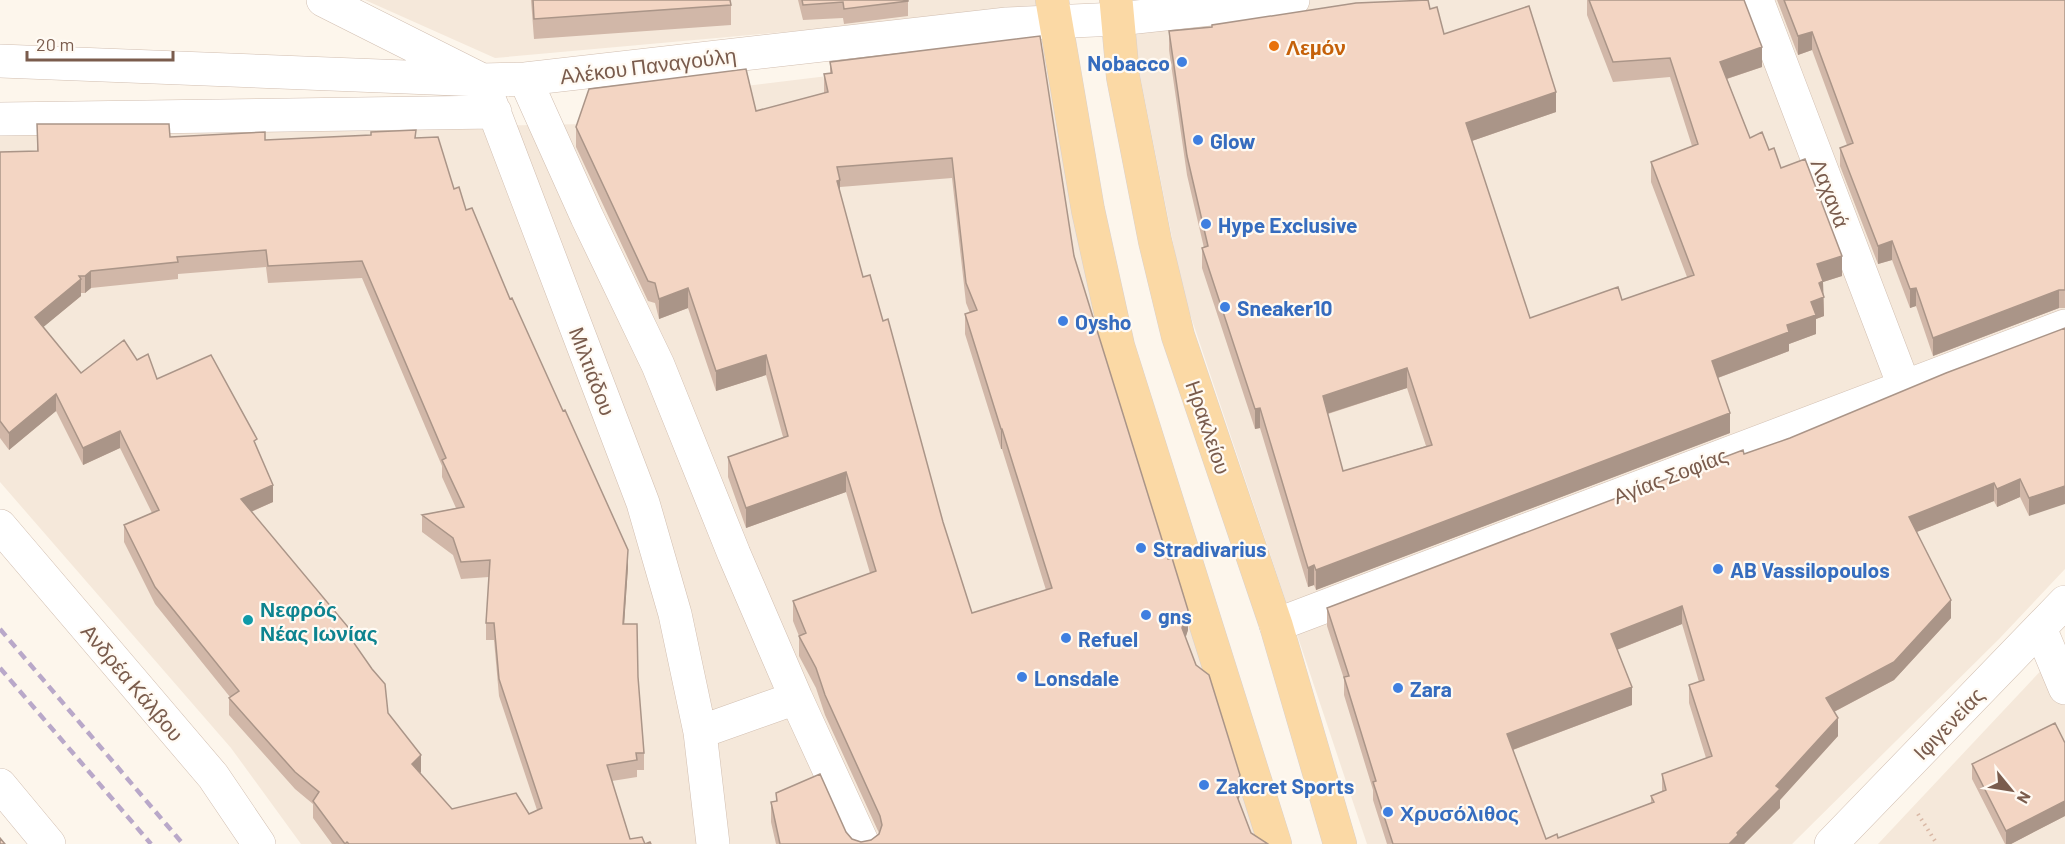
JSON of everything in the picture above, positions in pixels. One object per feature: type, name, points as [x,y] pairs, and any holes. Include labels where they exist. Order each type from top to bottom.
[{"type":"main road","name":"Ηρακλείου","points":[[1117,9],[1123,77],[1155,241],[1178,336],[1276,625],[1340,844]]},
{"type":"main road","points":[[1054,10],[1088,210],[1118,346],[1275,844]]},
{"type":"street","points":[[323,0],[482,80]]},
{"type":"street","name":"Αλέκου Παναγούλη","points":[[0,61],[482,80],[525,79],[1007,24],[1054,10],[1293,0]]},
{"type":"street","name":"Λαχανά","points":[[1758,0],[1904,386]]},
{"type":"street","points":[[525,79],[586,217],[658,365],[734,554],[796,698],[863,844]]},
{"type":"street","name":"Μιλτιάδου","points":[[482,80],[643,503],[675,614],[700,732],[713,844]]},
{"type":"street","points":[[0,119],[495,112]]},
{"type":"street","name":"Αγίας Σοφίας","points":[[1276,625],[2065,326]]},
{"type":"street","name":"Ανδρέα Κάλβου","points":[[0,526],[213,776],[259,844]]},
{"type":"street","name":"Ιφιγενείας","points":[[1831,844],[2065,602]]},
{"type":"street","points":[[2040,628],[2065,688]]},
{"type":"street","points":[[700,732],[796,698]]},
{"type":"street","points":[[0,785],[49,844]]},
{"type":"shaded area","points":[[365,0],[1050,0],[1051,8],[495,58]]},
{"type":"shaded area","points":[[1132,0],[2065,0],[2065,569],[1999,639],[1792,844],[1367,844],[1183,293],[1136,55]]},
{"type":"shaded area","points":[[1057,48],[1260,844],[301,844],[231,748],[0,482],[0,135],[584,124],[591,105]]},
{"type":"shaded area","points":[[2065,645],[2065,844],[1878,844]]},
{"type":"building","points":[[533,0],[730,0],[731,5],[534,19]]},
{"type":"building","points":[[802,0],[908,1],[844,9],[843,2],[803,5]]},
{"type":"building","points":[[1428,0],[1430,9],[1437,7],[1444,34],[1529,6],[1556,92],[1466,123],[1530,318],[1618,287],[1622,300],[1694,275],[1651,162],[1698,144],[1670,58],[1613,62],[1589,0],[1744,0],[1762,47],[1720,62],[1750,138],[1762,132],[1769,150],[1774,148],[1781,168],[1805,159],[1842,256],[1817,264],[1823,281],[1819,283],[1824,297],[1811,302],[1816,315],[1787,325],[1789,332],[1712,361],[1730,413],[1316,570],[1314,565],[1308,568],[1260,408],[1255,409],[1202,248],[1208,246],[1187,156],[1169,31],[1212,27],[1212,25],[1356,3]],"holes":[[[1407,368],[1432,445],[1343,471],[1323,396]]]},
{"type":"building","points":[[1784,0],[2065,0],[2065,290],[2059,290],[1933,338],[1916,288],[1910,289],[1892,241],[1878,246],[1840,148],[1853,143],[1812,32],[1798,36]]},
{"type":"building","points":[[1040,36],[1074,256],[1168,559],[1172,558],[1188,610],[1182,628],[1196,665],[1209,675],[1240,775],[1235,791],[1251,833],[1268,844],[780,844],[771,802],[777,801],[776,793],[820,774],[846,832],[852,839],[861,842],[871,840],[879,834],[882,825],[880,816],[825,695],[816,668],[799,636],[806,633],[793,601],[876,571],[846,472],[746,508],[728,457],[788,436],[766,355],[716,371],[688,288],[659,299],[655,283],[648,281],[576,127],[589,89],[746,69],[756,111],[828,92],[824,74],[832,73],[830,62]],"holes":[[[952,158],[966,283],[977,310],[965,314],[1052,588],[972,613],[943,522],[888,319],[883,321],[870,275],[863,277],[837,181],[840,180],[837,167]]]},
{"type":"building","points":[[37,124],[169,124],[170,137],[265,132],[265,140],[371,135],[371,132],[416,130],[415,138],[438,137],[454,189],[459,187],[466,210],[472,208],[510,299],[512,298],[563,411],[565,410],[628,550],[623,624],[637,624],[638,677],[644,753],[636,753],[637,760],[607,765],[630,839],[642,837],[645,844],[349,844],[347,842],[345,844],[313,801],[319,792],[295,772],[229,698],[239,691],[155,587],[124,525],[159,510],[120,431],[83,448],[56,394],[9,433],[0,421],[0,152],[38,151]],"holes":[[[266,250],[268,266],[362,261],[446,458],[442,460],[464,507],[422,515],[453,538],[461,562],[490,560],[486,623],[494,623],[499,679],[542,808],[529,814],[516,793],[452,809],[412,764],[421,755],[388,713],[385,684],[349,636],[353,633],[241,499],[273,485],[254,441],[257,439],[211,355],[157,379],[148,354],[137,360],[124,340],[81,373],[35,317],[81,279],[79,276],[85,276],[91,271],[178,262],[177,257]]]},
{"type":"building","points":[[2065,328],[2065,486],[2029,498],[2020,479],[1997,489],[1994,483],[1909,517],[1951,600],[1894,662],[1826,698],[1838,718],[1776,786],[1780,789],[1729,844],[1393,844],[1344,677],[1349,676],[1327,608],[1743,450],[1744,454],[1790,438],[1946,373]],"holes":[[[1682,606],[1704,680],[1689,685],[1712,756],[1662,774],[1666,790],[1651,796],[1654,802],[1558,838],[1557,834],[1546,839],[1507,734],[1632,687],[1611,634]]]},
{"type":"building","points":[[2055,723],[2065,743],[2065,801],[2006,831],[1972,764]]},
{"type":"railway","points":[[0,629],[183,844]]},
{"type":"railway","points":[[0,668],[151,844]]},
{"type":"place","name":"Λεμόν","points":[[1274,46]]},
{"type":"place","name":"Nobacco","points":[[1182,62]]},
{"type":"place","name":"Glow","points":[[1198,140]]},
{"type":"place","name":"Hype Exclusive","points":[[1206,224]]},
{"type":"place","name":"Sneaker10","points":[[1225,307]]},
{"type":"place","name":"Oysho","points":[[1063,321]]},
{"type":"place","name":"Stradivarius","points":[[1141,548]]},
{"type":"place","name":"AB Vassilopoulos","points":[[1718,569]]},
{"type":"place","name":"gns","points":[[1146,615]]},
{"type":"place","name":"Νεφρός Νέας Ιωνίας","points":[[248,620]]},
{"type":"place","name":"Refuel","points":[[1066,638]]},
{"type":"place","name":"Lonsdale","points":[[1022,677]]},
{"type":"place","name":"Zara","points":[[1398,688]]},
{"type":"place","name":"Zakcret Sports","points":[[1204,785]]},
{"type":"place","name":"Χρυσόλιθος","points":[[1388,812]]}]
